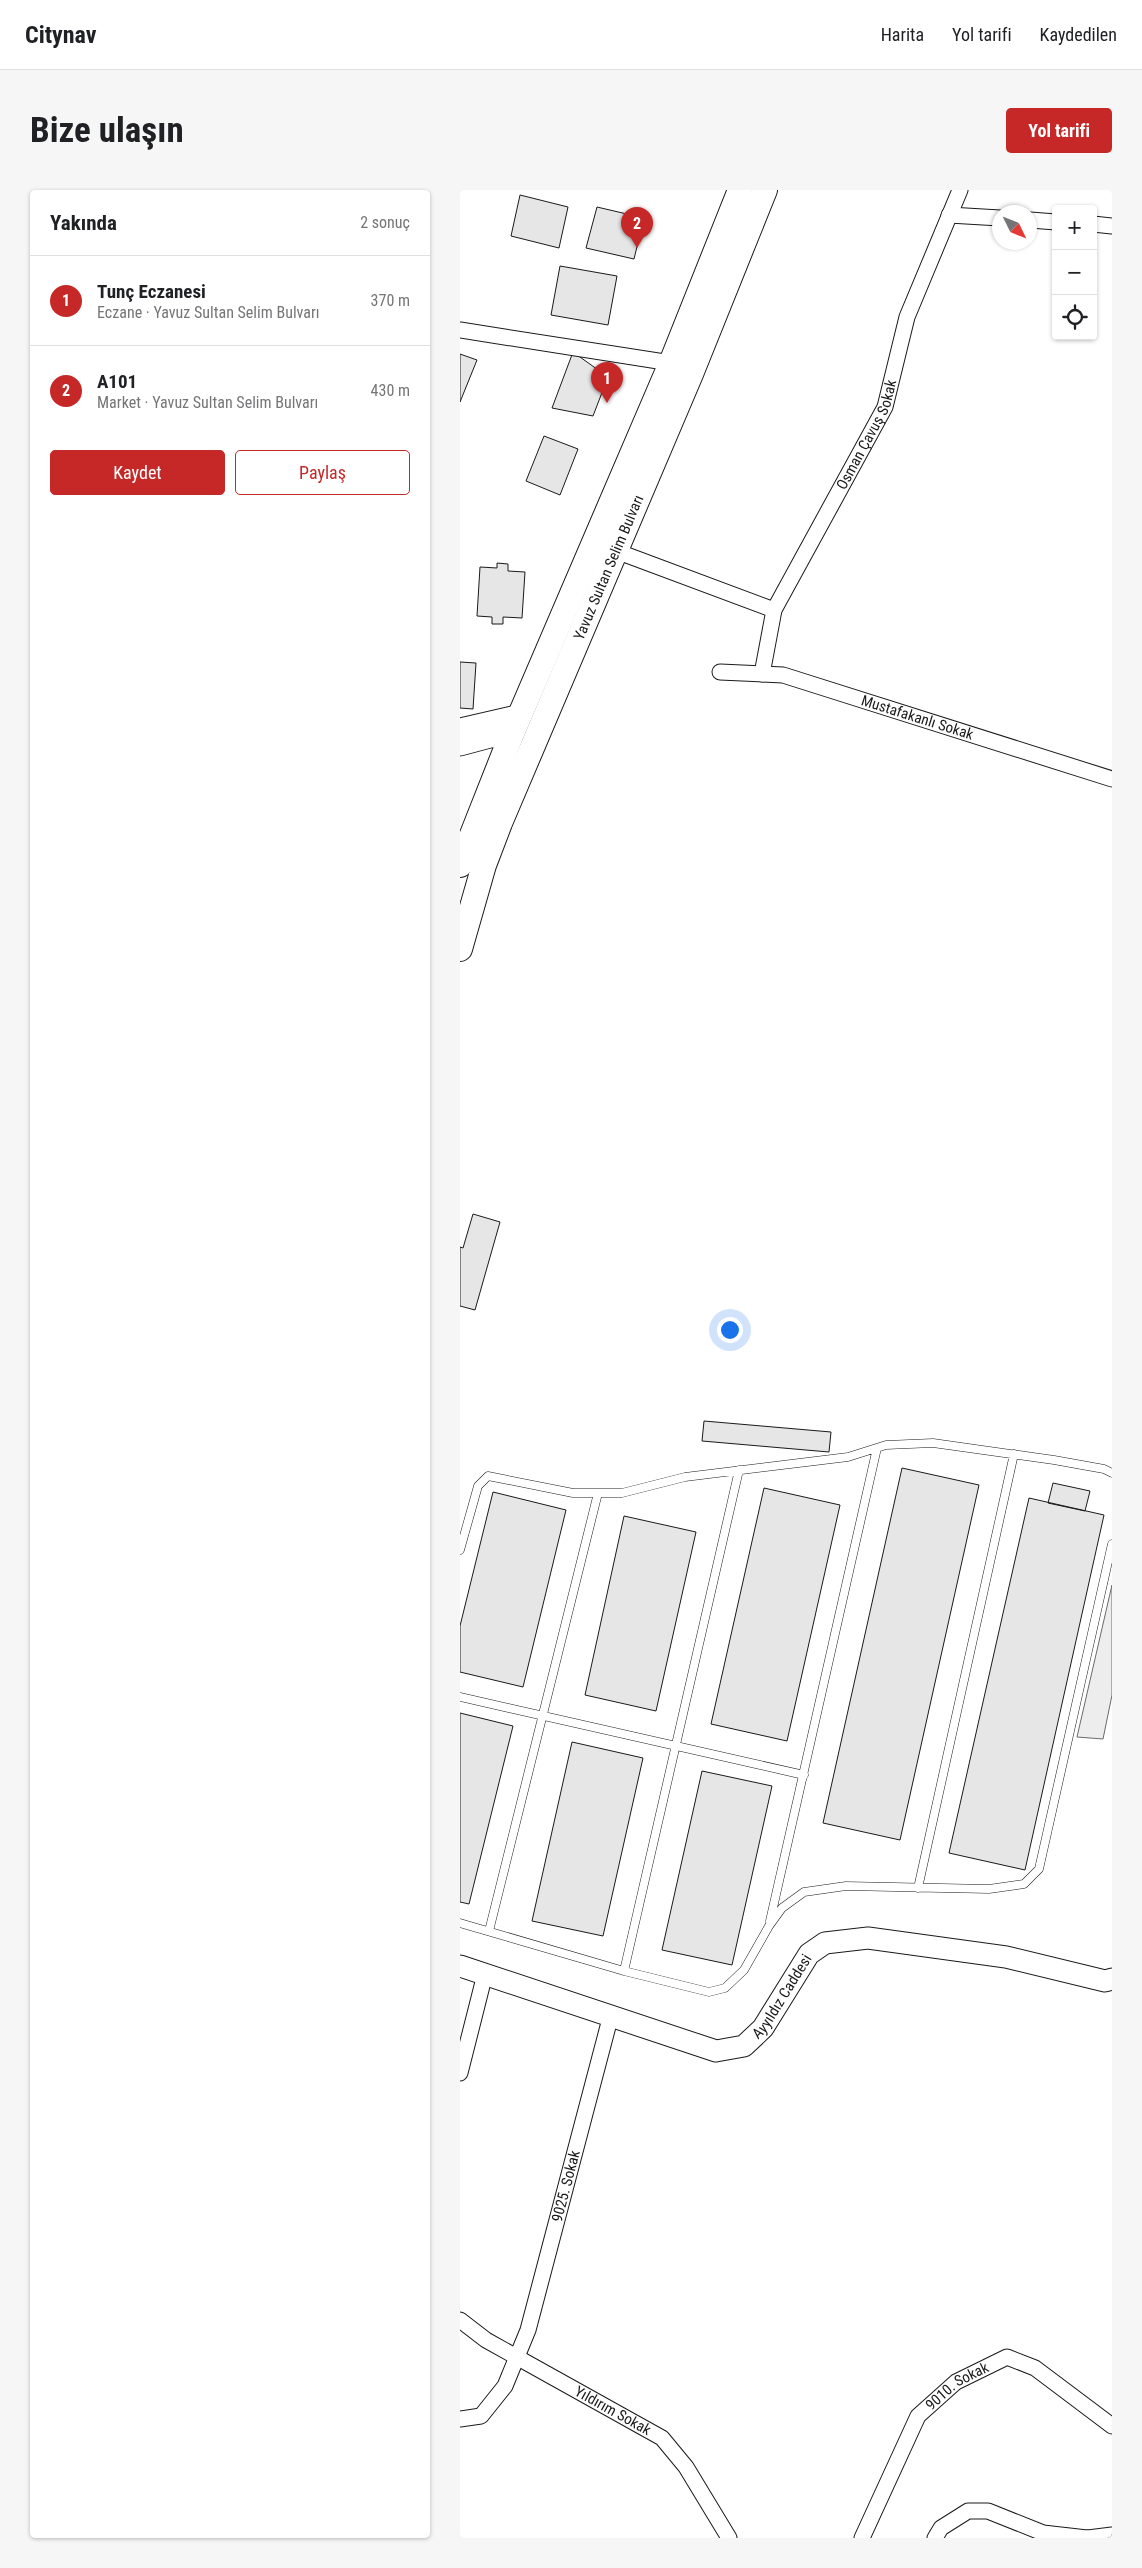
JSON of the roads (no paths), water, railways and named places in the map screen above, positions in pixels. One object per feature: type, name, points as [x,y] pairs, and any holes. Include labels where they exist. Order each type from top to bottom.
[{"type":"main road","name":"Yavuz Sultan Selim Bulvarı","points":[[460,865],[516,726],[671,363],[740,190]]},
{"type":"main road","name":"Yavuz Sultan Selim Bulvarı","points":[[460,949],[484,865],[500,824],[691,374],[765,190]]},
{"type":"street","name":"Osman Çavuş Sokak","points":[[762,674],[774,610],[885,407],[907,318],[960,190]]},
{"type":"street","points":[[950,215],[992,218]]},
{"type":"street","points":[[1037,221],[1052,222]]},
{"type":"street","points":[[1097,224],[1112,226]]},
{"type":"street","points":[[460,330],[671,363]]},
{"type":"street","points":[[616,551],[774,610]]},
{"type":"street","name":"Mustafakanlı Sokak","points":[[720,672],[783,674],[1112,779]]},
{"type":"street","points":[[460,728],[516,726]]},
{"type":"street","points":[[460,745],[490,738],[516,726]]},
{"type":"street","name":"Ayyıldız Caddesi","points":[[460,1966],[716,2051],[744,2046],[763,2028],[809,1954],[825,1942],[868,1938],[1006,1957],[1105,1980],[1112,1979]]},
{"type":"street","points":[[460,2072],[485,1974]]},
{"type":"street","name":"9025. Sokak","points":[[460,2419],[481,2416],[505,2386],[528,2330],[610,2016]]},
{"type":"street","name":"Yıldırım Sokak","points":[[460,2320],[486,2340],[662,2438],[686,2467],[729,2538]]},
{"type":"street","name":"9010. Sokak","points":[[862,2538],[918,2416],[956,2382],[1007,2357],[1035,2368],[1112,2426]]},
{"type":"street","points":[[934,2538],[941,2528],[968,2511],[988,2511],[1042,2532],[1088,2538],[1112,2535]]},
{"type":"lane","points":[[460,1550],[478,1486],[488,1476],[573,1493],[622,1493],[685,1476],[848,1457],[878,1448],[933,1443],[1104,1469],[1112,1473]]},
{"type":"lane","points":[[768,1926],[878,1448]]},
{"type":"lane","points":[[918,1888],[1014,1454]]},
{"type":"lane","points":[[624,1971],[674,1746],[739,1470]]},
{"type":"lane","points":[[489,1931],[598,1493]]},
{"type":"lane","points":[[460,1923],[624,1971],[709,1992],[725,1988],[744,1970],[768,1926],[782,1908],[804,1892],[846,1886],[989,1890],[1024,1884],[1039,1869],[1112,1544]]},
{"type":"lane","points":[[460,1697],[804,1775]]},
{"type":"place","name":"A101","points":[[637,248]]},
{"type":"place","name":"Tunç Eczanesi","points":[[607,403]]}]
